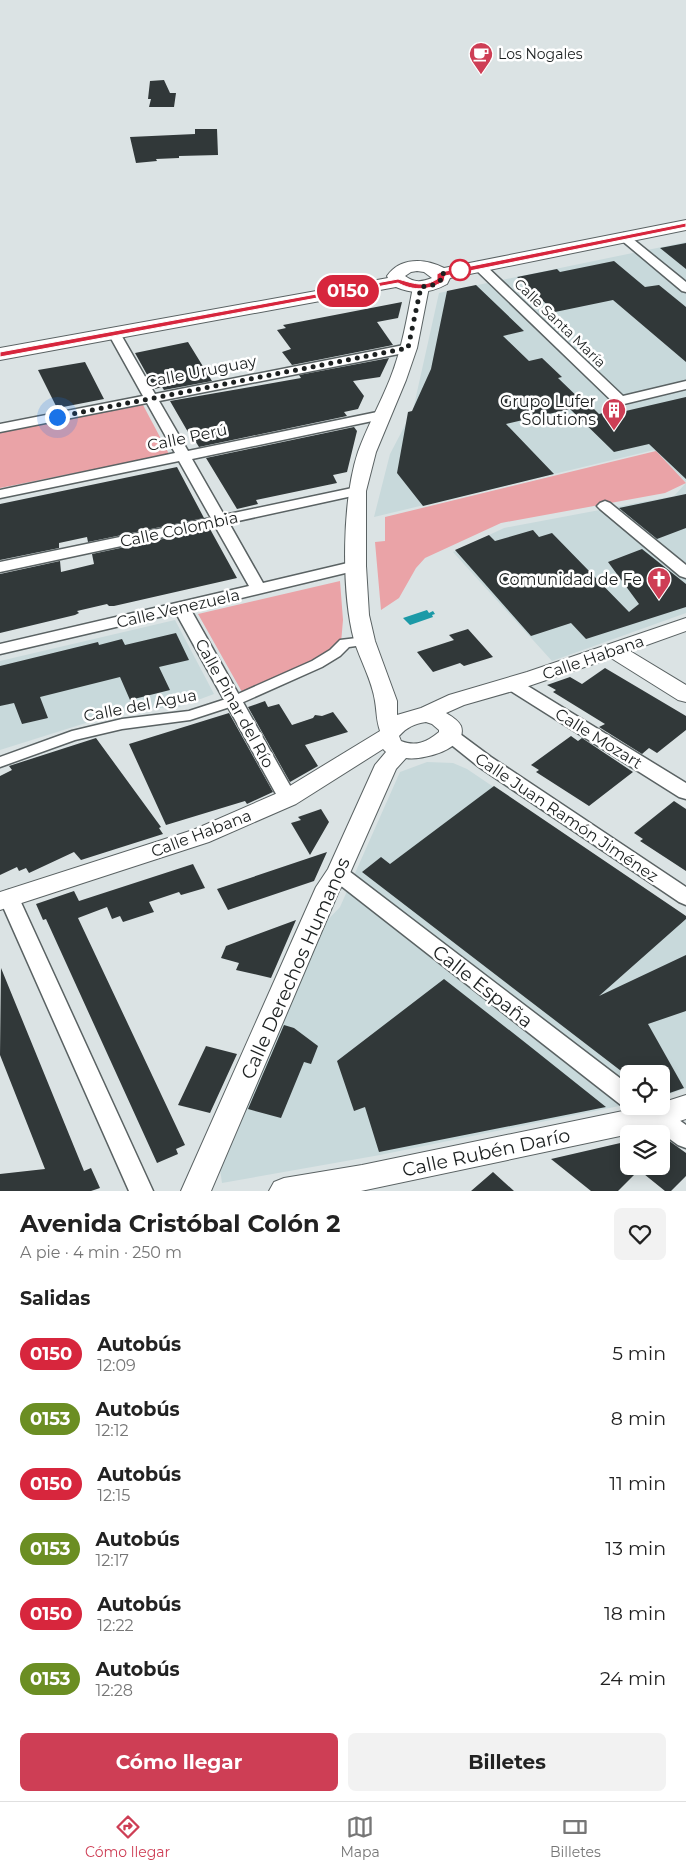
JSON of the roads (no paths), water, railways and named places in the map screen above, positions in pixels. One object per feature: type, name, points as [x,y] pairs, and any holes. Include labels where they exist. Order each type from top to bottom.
[{"type":"main road","points":[[398,281],[396,276],[400,271],[408,267],[425,266],[441,274],[686,225]]},
{"type":"main road","points":[[0,354],[398,281],[409,286],[433,285],[441,280],[441,274]]},
{"type":"street","points":[[624,237],[686,288]]},
{"type":"street","name":"Calle Santa María","points":[[479,266],[620,400],[686,385]]},
{"type":"street","points":[[393,739],[386,715],[386,701],[365,641],[359,615],[356,566],[357,491],[367,452],[398,380],[408,348],[421,287]]},
{"type":"street","points":[[114,333],[259,589]]},
{"type":"street","name":"Calle Uruguay","points":[[0,428],[408,348]]},
{"type":"street","name":"Calle Perú","points":[[0,494],[382,414]]},
{"type":"street","name":"Calle Colombia","points":[[0,567],[357,491]]},
{"type":"street","points":[[605,506],[686,573]]},
{"type":"street","name":"Calle Venezuela","points":[[0,649],[356,566]]},
{"type":"street","name":"Calle Pinar del Río","points":[[180,607],[288,798]]},
{"type":"street","name":"Calle Habana","points":[[4,899],[201,836],[288,798],[393,739],[403,720],[419,716],[465,697],[506,686],[614,651],[686,624]]},
{"type":"street","name":"Calle del Agua","points":[[0,762],[72,736],[122,724],[190,715],[234,700],[317,664],[335,653],[345,643],[365,641]]},
{"type":"street","points":[[614,651],[686,695]]},
{"type":"street","name":"Calle Habana","points":[[393,739],[420,752],[438,746],[474,702],[506,686]]},
{"type":"street","name":"Calle Mozart","points":[[506,686],[686,792]]},
{"type":"street","points":[[386,701],[419,716],[439,718],[450,731]]},
{"type":"street","name":"Calle Juan Ramón Jiménez","points":[[450,731],[485,762],[686,897]]},
{"type":"street","name":"Calle Derechos Humanos","points":[[196,1191],[328,887],[338,873],[386,765],[393,739]]},
{"type":"street","name":"Calle España","points":[[338,873],[620,1091]]},
{"type":"street","points":[[4,899],[141,1191]]},
{"type":"street","name":"Calle Rubén Darío","points":[[670,1109],[686,1107]]},
{"type":"street","name":"Calle Rubén Darío","points":[[284,1191],[369,1184],[635,1115]]},
{"type":"street","points":[[655,1115],[686,1138]]},
{"type":"water","points":[[427,610],[429,613],[433,611],[435,614],[432,615],[433,617],[410,625],[403,618]]},
{"type":"place","name":"Los Nogales","points":[[481,75]]},
{"type":"place","name":"Grupo Lufer Solutions","points":[[614,431]]},
{"type":"place","name":"Comunidad de Fe","points":[[659,600]]}]
